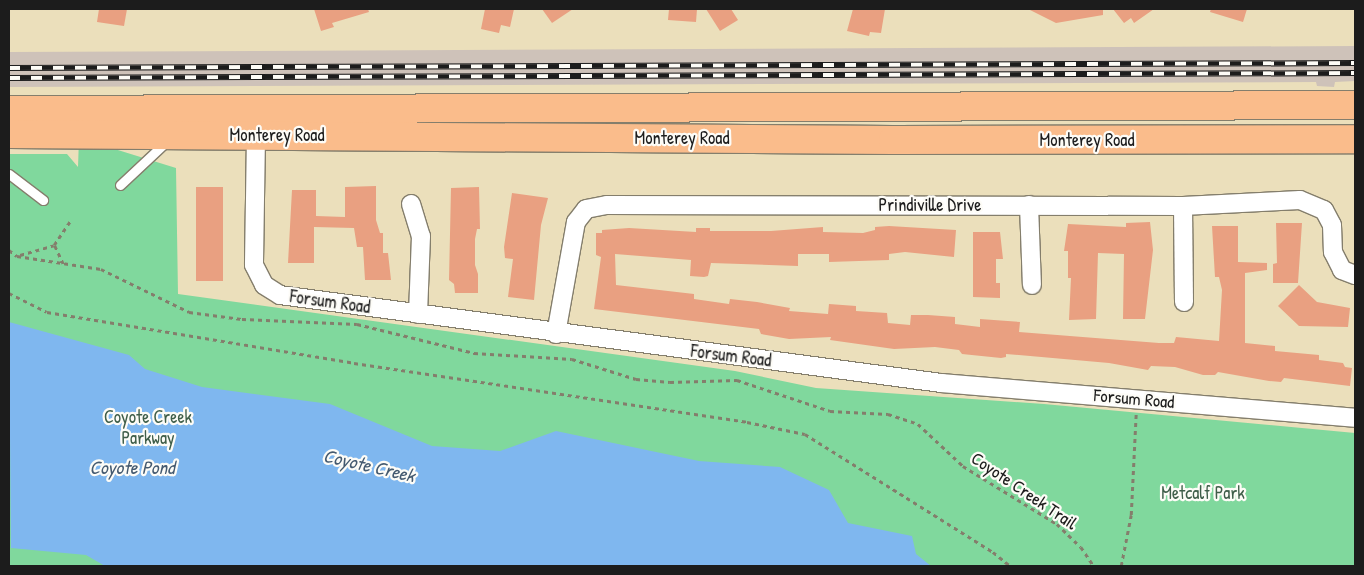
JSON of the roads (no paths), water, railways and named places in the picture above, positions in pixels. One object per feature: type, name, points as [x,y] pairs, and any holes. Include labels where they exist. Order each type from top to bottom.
[{"type":"main road","name":"Monterey Road","points":[[9,110],[1355,105]]},
{"type":"main road","name":"Monterey Road","points":[[9,134],[883,140],[1355,139]]},
{"type":"street","name":"Forsum Road","points":[[256,135],[254,266],[264,285],[280,295],[556,334],[941,383],[1355,418]]},
{"type":"street","name":"Prindiville Drive","points":[[556,334],[576,222],[586,209],[607,205],[1183,206],[1300,200],[1324,210],[1332,225],[1333,252],[1342,270],[1355,275]]},
{"type":"street","points":[[411,204],[420,236],[418,314]]},
{"type":"street","points":[[1029,205],[1032,285]]},
{"type":"street","points":[[1183,206],[1184,302]]},
{"type":"lane","points":[[120,185],[175,134]]},
{"type":"lane","points":[[9,174],[43,200]]},
{"type":"water","name":"Coyote Pond","points":[[9,322],[129,355],[145,369],[202,387],[330,404],[432,446],[500,451],[556,431],[699,461],[780,467],[829,490],[848,523],[912,536],[916,554],[931,566],[105,566],[86,555],[11,548]]},
{"type":"railway","points":[[9,68],[1355,63]]},
{"type":"railway","points":[[9,78],[1355,73]]},
{"type":"park label","name":"Coyote Creek Parkway","points":[[148,428]]},
{"type":"park label","name":"Metcalf Park","points":[[1203,493]]},
{"type":"water label","name":"Coyote Creek","points":[[369,466]]}]
